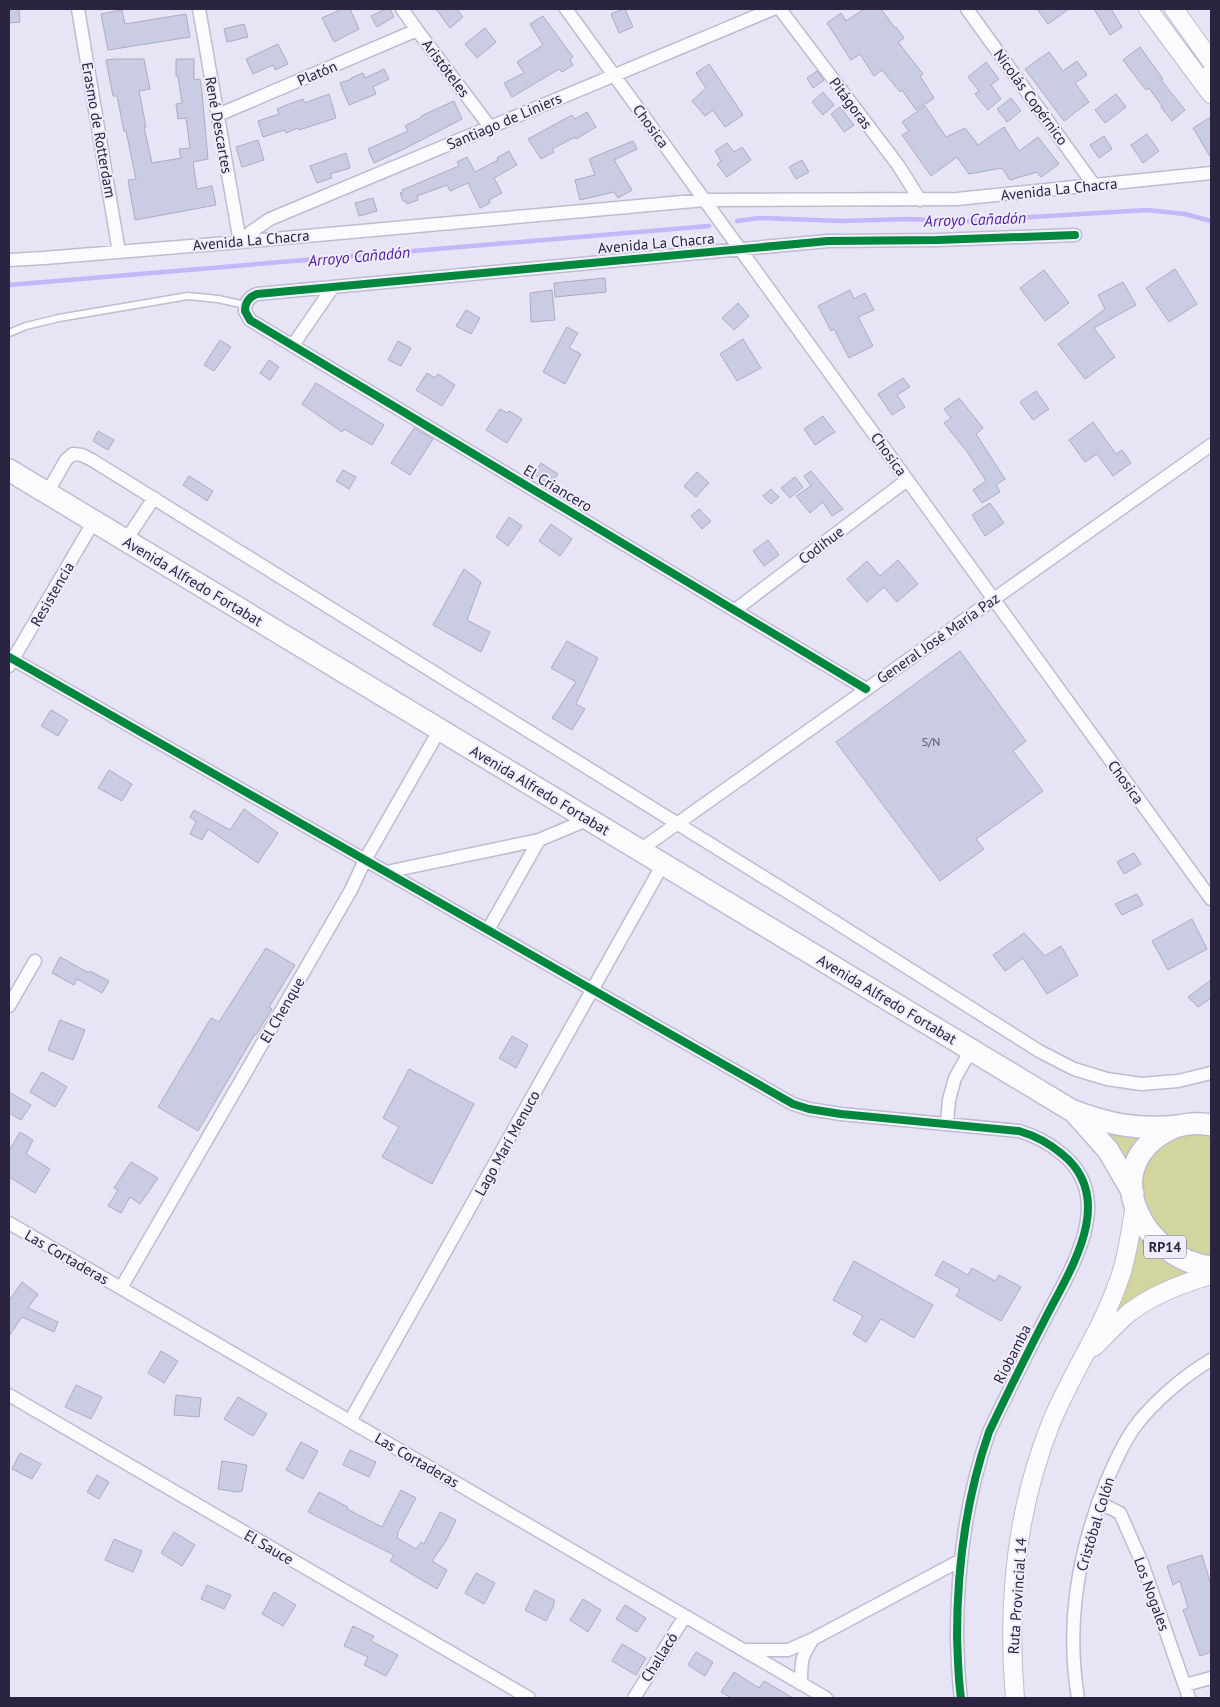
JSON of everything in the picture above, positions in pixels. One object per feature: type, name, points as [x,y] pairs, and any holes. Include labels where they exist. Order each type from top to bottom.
[{"type":"highway","name":"Avenida Alfredo Fortabat","points":[[9,470],[1071,1110],[1094,1119],[1147,1128],[1198,1124]]},
{"type":"highway","name":"Avenida Alfredo Fortabat","points":[[1071,1110],[1108,1150],[1134,1200]]},
{"type":"highway","name":"Ruta Provincial 14","points":[[1198,1124],[1167,1131],[1156,1137],[1140,1156],[1132,1179],[1134,1200],[1140,1219],[1147,1230],[1164,1246],[1181,1258],[1192,1263],[1211,1267]]},
{"type":"main road","points":[[1148,9],[1205,74],[1211,94]]},
{"type":"main road","points":[[1174,9],[1211,61]]},
{"type":"main road","name":"Ruta Provincial 14","points":[[1015,1698],[1012,1647],[1013,1601],[1025,1510],[1037,1465],[1052,1422],[1085,1357],[1120,1280],[1134,1200]]},
{"type":"main road","name":"Ruta Provincial 14","points":[[1085,1357],[1118,1323],[1145,1303],[1175,1288],[1211,1274]]},
{"type":"street","name":"Erasmo de Rotterdam","points":[[78,9],[119,252]]},
{"type":"street","name":"René Descartes","points":[[198,9],[240,242]]},
{"type":"street","name":"Aristóteles","points":[[402,9],[490,127]]},
{"type":"street","name":"Chosica","points":[[566,9],[1211,900]]},
{"type":"street","name":"Santiago de Liniers","points":[[240,242],[251,232],[270,220],[614,74],[773,9]]},
{"type":"street","name":"Pitágoras","points":[[780,9],[898,165],[920,200]]},
{"type":"street","name":"Nicolás Copérnico","points":[[967,9],[1094,185]]},
{"type":"street","name":"Platón","points":[[218,115],[417,30]]},
{"type":"street","name":"Avenida La Chacra","points":[[9,260],[240,242],[705,200],[920,200],[989,196],[1211,173]]},
{"type":"street","name":"Avenida La Chacra","points":[[245,305],[252,296],[257,294],[828,241],[937,240],[1075,235]]},
{"type":"street","points":[[293,345],[333,287]]},
{"type":"street","name":"El Criancero","points":[[245,305],[245,311],[250,320],[866,689]]},
{"type":"street","name":"General José María Paz","points":[[640,850],[1211,445]]},
{"type":"street","points":[[47,493],[66,460],[73,454],[82,455],[92,460],[677,823],[1008,1032],[1074,1069],[1108,1079],[1141,1084],[1178,1081],[1211,1073]]},
{"type":"street","name":"Codihue","points":[[735,610],[907,480]]},
{"type":"street","points":[[126,540],[154,498]]},
{"type":"street","name":"Resistencia","points":[[10,661],[94,521]]},
{"type":"street","name":"Riobamba","points":[[10,661],[365,860],[793,1104],[824,1112],[1019,1131],[1036,1136],[1052,1145],[1068,1158],[1081,1174],[1087,1189],[1088,1204],[1085,1234],[1079,1250],[989,1432],[979,1460],[973,1484],[961,1560],[957,1617],[961,1698]]},
{"type":"street","name":"El Chenque","points":[[121,1288],[351,890],[365,860],[440,730]]},
{"type":"street","points":[[386,872],[539,840],[588,819]]},
{"type":"street","points":[[488,930],[539,840]]},
{"type":"street","name":"Lago Marí Menuco","points":[[350,1422],[663,864]]},
{"type":"street","points":[[9,1006],[35,961]]},
{"type":"street","points":[[947,1123],[951,1088],[971,1050]]},
{"type":"street","name":"Las Cortaderas","points":[[9,1223],[826,1698]]},
{"type":"street","name":"Cristóbal Colón","points":[[1078,1698],[1073,1650],[1074,1613],[1078,1580],[1098,1502],[1113,1464],[1134,1427],[1164,1395],[1197,1368],[1211,1360]]},
{"type":"street","name":"El Sauce","points":[[9,1395],[529,1698]]},
{"type":"street","name":"Los Nogales","points":[[1098,1502],[1120,1513],[1142,1562],[1189,1698]]},
{"type":"street","points":[[744,1650],[788,1650],[813,1639],[961,1560]]},
{"type":"street","name":"Challacó","points":[[634,1698],[685,1616]]},
{"type":"street","points":[[801,1684],[801,1662],[804,1652],[813,1639]]},
{"type":"street","points":[[1185,1685],[1211,1678]]},
{"type":"lane","points":[[9,333],[26,326],[58,318],[188,296],[218,298],[245,305]]},
{"type":"green space","points":[[1105,1130],[1145,1135],[1132,1148],[1126,1163]]},
{"type":"green space","points":[[1200,1133],[1211,1134],[1211,1259],[1193,1253],[1168,1237],[1150,1213],[1144,1200],[1142,1186],[1144,1172],[1151,1158],[1160,1148],[1178,1136]]},
{"type":"green space","points":[[1136,1231],[1161,1258],[1176,1267],[1194,1274],[1109,1322]]},
{"type":"building","points":[[9,9],[19,9],[20,22],[9,23]]},
{"type":"building","points":[[342,9],[350,9],[359,29],[334,42],[322,18]]},
{"type":"building","points":[[385,9],[390,9],[394,17],[377,27],[371,16]]},
{"type":"building","points":[[436,9],[457,9],[463,17],[450,28]]},
{"type":"building","points":[[625,9],[633,27],[619,33],[611,14]]},
{"type":"building","points":[[864,9],[881,9],[904,38],[898,42],[923,74],[920,76],[934,98],[916,110],[902,90],[900,92],[882,70],[874,76],[860,54],[851,60],[827,23],[841,13],[846,21]]},
{"type":"building","points":[[1037,9],[1069,9],[1048,24]]},
{"type":"building","points":[[1094,9],[1111,9],[1122,27],[1110,35]]},
{"type":"building","points":[[122,10],[125,24],[186,14],[190,37],[108,50],[101,14]]},
{"type":"building","points":[[543,16],[573,57],[570,60],[573,65],[562,72],[559,69],[512,97],[504,83],[524,73],[517,62],[543,45],[530,24]]},
{"type":"building","points":[[244,24],[248,37],[227,42],[224,29]]},
{"type":"building","points":[[485,28],[496,42],[477,58],[465,44]]},
{"type":"building","points":[[278,44],[288,64],[275,70],[273,65],[253,74],[246,59]]},
{"type":"building","points":[[1140,47],[1163,79],[1161,80],[1185,110],[1172,121],[1149,88],[1146,90],[1123,60]]},
{"type":"building","points":[[1049,52],[1063,71],[1077,61],[1087,75],[1075,83],[1089,102],[1064,121],[1025,69]]},
{"type":"building","points":[[144,59],[150,89],[139,91],[152,163],[181,158],[179,149],[190,148],[186,118],[178,119],[176,104],[182,103],[178,76],[176,76],[176,59],[194,59],[194,80],[200,79],[202,93],[208,159],[193,162],[197,189],[212,186],[216,205],[135,220],[128,180],[136,179],[126,131],[124,131],[117,96],[113,96],[106,60]]},
{"type":"building","points":[[986,62],[999,79],[991,85],[1001,99],[988,110],[975,94],[979,91],[968,77]]},
{"type":"building","points":[[709,64],[743,115],[725,127],[713,110],[705,116],[692,101],[706,88],[696,73]]},
{"type":"building","points":[[384,69],[389,79],[373,87],[376,94],[349,105],[340,83],[363,73],[365,78]]},
{"type":"building","points":[[817,71],[824,80],[813,88],[807,78]]},
{"type":"building","points":[[823,92],[834,105],[823,115],[812,102]]},
{"type":"building","points":[[329,94],[336,118],[299,130],[298,128],[286,133],[285,130],[263,137],[258,121],[279,114],[277,109],[289,104],[303,99],[305,103]]},
{"type":"building","points":[[1116,94],[1126,107],[1105,123],[1095,110]]},
{"type":"building","points":[[1011,98],[1021,111],[1007,122],[997,109]]},
{"type":"building","points":[[454,101],[462,119],[374,163],[368,149],[408,131],[405,126],[421,116]]},
{"type":"building","points":[[925,106],[946,137],[965,128],[978,145],[1004,127],[1019,151],[1038,137],[1059,164],[1041,177],[1037,172],[1010,180],[1002,168],[969,174],[957,157],[931,176],[902,135],[909,131],[902,122]]},
{"type":"building","points":[[840,107],[854,125],[844,132],[831,114]]},
{"type":"building","points":[[587,112],[596,127],[576,139],[575,137],[552,149],[554,152],[541,159],[528,139],[572,115],[575,119]]},
{"type":"building","points":[[1211,117],[1211,158],[1193,128]]},
{"type":"building","points":[[1147,134],[1159,151],[1143,163],[1131,145]]},
{"type":"building","points":[[1104,136],[1112,149],[1099,158],[1090,145]]},
{"type":"building","points":[[258,140],[264,160],[242,167],[236,147]]},
{"type":"building","points":[[633,141],[637,149],[614,160],[632,190],[618,198],[614,192],[580,200],[575,180],[595,175],[589,159]]},
{"type":"building","points":[[727,143],[734,152],[742,147],[751,160],[727,177],[717,164],[721,161],[715,151]]},
{"type":"building","points":[[509,151],[517,165],[494,178],[502,193],[489,200],[490,203],[480,208],[468,183],[450,191],[447,185],[417,196],[418,200],[407,204],[406,201],[403,201],[400,193],[403,192],[402,190],[459,166],[457,162],[467,157],[475,172],[498,160],[497,158]]},
{"type":"building","points":[[346,153],[350,168],[330,174],[332,178],[317,183],[310,166]]},
{"type":"building","points":[[802,160],[809,172],[796,179],[789,167]]},
{"type":"building","points":[[373,198],[377,211],[359,216],[355,203]]},
{"type":"building","points":[[1175,269],[1197,304],[1169,322],[1146,288]]},
{"type":"building","points":[[1044,270],[1069,303],[1045,321],[1020,288]]},
{"type":"building","points":[[605,278],[606,292],[555,297],[554,283]]},
{"type":"building","points":[[1123,282],[1136,305],[1094,328],[1115,357],[1085,379],[1058,344],[1105,309],[1098,295]]},
{"type":"building","points":[[552,290],[555,320],[531,322],[530,293]]},
{"type":"building","points":[[850,290],[854,299],[865,293],[874,310],[858,317],[873,346],[849,358],[834,329],[831,331],[818,306]]},
{"type":"building","points":[[738,303],[749,316],[734,330],[722,318]]},
{"type":"building","points":[[466,310],[480,318],[471,334],[456,326]]},
{"type":"building","points":[[567,327],[578,333],[569,348],[581,354],[565,384],[543,372]]},
{"type":"building","points":[[743,339],[761,368],[737,381],[720,354]]},
{"type":"building","points":[[220,340],[231,347],[214,371],[204,365]]},
{"type":"building","points":[[398,341],[411,348],[401,366],[388,360]]},
{"type":"building","points":[[269,360],[279,367],[270,380],[260,373]]},
{"type":"building","points":[[427,373],[435,378],[438,374],[455,385],[442,406],[416,390]]},
{"type":"building","points":[[903,378],[910,387],[897,395],[905,407],[892,415],[878,394]]},
{"type":"building","points":[[316,383],[384,425],[372,445],[344,429],[342,432],[302,404]]},
{"type":"building","points":[[1036,391],[1049,409],[1033,420],[1020,402]]},
{"type":"building","points":[[959,398],[983,428],[976,434],[1005,479],[996,485],[1000,492],[982,503],[973,490],[986,481],[968,453],[944,423],[951,418],[944,409]]},
{"type":"building","points":[[500,409],[507,413],[509,411],[522,419],[507,443],[486,430]]},
{"type":"building","points":[[823,416],[835,432],[815,445],[804,429]]},
{"type":"building","points":[[1093,422],[1116,454],[1122,450],[1131,463],[1113,476],[1097,454],[1085,462],[1069,440]]},
{"type":"building","points":[[414,428],[433,439],[410,475],[391,463]]},
{"type":"building","points":[[98,431],[114,440],[108,450],[93,441]]},
{"type":"building","points":[[541,463],[558,474],[550,485],[534,474]]},
{"type":"building","points":[[343,470],[356,477],[349,489],[336,481]]},
{"type":"building","points":[[811,471],[843,509],[832,516],[823,502],[810,513],[796,496],[811,486],[804,476]]},
{"type":"building","points":[[697,472],[709,483],[696,497],[684,486]]},
{"type":"building","points":[[189,476],[213,491],[207,501],[183,485]]},
{"type":"building","points":[[795,477],[803,487],[790,498],[781,488]]},
{"type":"building","points":[[771,489],[779,497],[771,504],[763,496]]},
{"type":"building","points":[[990,503],[1004,523],[985,536],[972,515]]},
{"type":"building","points":[[699,509],[711,521],[702,529],[691,516]]},
{"type":"building","points":[[509,517],[522,526],[508,546],[496,537]]},
{"type":"building","points":[[551,524],[572,539],[560,556],[539,541]]},
{"type":"building","points":[[768,540],[779,555],[764,566],[753,551]]},
{"type":"building","points":[[898,560],[918,584],[897,602],[884,587],[867,602],[847,579],[867,561],[880,576]]},
{"type":"building","points":[[464,569],[481,582],[467,620],[490,632],[481,652],[433,625]]},
{"type":"building","points":[[567,641],[598,658],[576,704],[585,709],[572,730],[552,718],[576,682],[551,668]]},
{"type":"building","points":[[960,651],[1026,741],[1013,751],[1043,791],[976,839],[984,849],[940,881],[836,742]]},
{"type":"building","points":[[51,710],[68,720],[58,736],[41,726]]},
{"type":"building","points":[[109,770],[132,784],[122,801],[98,788]]},
{"type":"building","points":[[244,809],[278,833],[258,863],[208,829],[202,840],[190,834],[196,822],[190,817],[194,810],[230,830]]},
{"type":"building","points":[[1134,853],[1141,864],[1124,874],[1117,862]]},
{"type":"building","points":[[1137,894],[1143,905],[1122,915],[1115,904]]},
{"type":"building","points":[[1192,919],[1207,949],[1168,970],[1152,941]]},
{"type":"building","points":[[1024,933],[1045,956],[1061,946],[1078,975],[1047,994],[1023,958],[1005,971],[993,955]]},
{"type":"building","points":[[266,948],[295,965],[269,1007],[272,1009],[255,1034],[198,1131],[158,1107],[211,1018],[219,1022]]},
{"type":"building","points":[[60,957],[89,973],[90,971],[109,981],[102,993],[77,979],[74,985],[52,973]]},
{"type":"building","points":[[1211,980],[1211,998],[1198,1007],[1188,997]]},
{"type":"building","points":[[60,1020],[85,1030],[73,1060],[48,1050]]},
{"type":"building","points":[[512,1036],[528,1045],[516,1068],[499,1058]]},
{"type":"building","points":[[409,1069],[474,1104],[432,1184],[382,1157],[399,1127],[383,1118]]},
{"type":"building","points":[[42,1072],[67,1087],[55,1107],[30,1092]]},
{"type":"building","points":[[9,1092],[31,1105],[21,1120],[9,1113]]},
{"type":"building","points":[[20,1132],[33,1140],[26,1154],[50,1169],[35,1193],[9,1177],[9,1151]]},
{"type":"building","points":[[131,1162],[158,1178],[140,1204],[130,1197],[121,1213],[108,1206],[118,1190],[114,1188]]},
{"type":"building","points":[[854,1261],[933,1305],[914,1338],[881,1319],[866,1342],[853,1334],[863,1316],[833,1300]]},
{"type":"building","points":[[943,1261],[968,1275],[972,1268],[995,1281],[999,1275],[1021,1287],[1001,1321],[956,1296],[960,1289],[935,1275]]},
{"type":"building","points":[[22,1282],[38,1294],[28,1308],[58,1322],[54,1332],[22,1317],[9,1336],[9,1301]]},
{"type":"building","points":[[161,1351],[178,1361],[164,1383],[148,1373]]},
{"type":"building","points":[[76,1385],[102,1397],[91,1419],[65,1407]]},
{"type":"building","points":[[176,1395],[201,1398],[199,1417],[174,1415]]},
{"type":"building","points":[[238,1397],[267,1414],[253,1436],[224,1419]]},
{"type":"building","points":[[301,1442],[318,1451],[303,1479],[286,1470]]},
{"type":"building","points":[[350,1450],[376,1462],[369,1477],[343,1465]]},
{"type":"building","points":[[20,1453],[41,1464],[32,1479],[12,1469]]},
{"type":"building","points":[[222,1461],[247,1465],[242,1491],[218,1489]]},
{"type":"building","points":[[97,1475],[109,1482],[99,1499],[87,1492]]},
{"type":"building","points":[[401,1490],[416,1498],[397,1534],[397,1538],[416,1549],[421,1542],[424,1544],[440,1512],[456,1520],[446,1541],[432,1561],[447,1570],[437,1589],[390,1561],[394,1555],[308,1512],[319,1492],[382,1527]]},
{"type":"building","points":[[174,1532],[195,1545],[182,1566],[161,1553]]},
{"type":"building","points":[[114,1539],[142,1551],[133,1572],[105,1560]]},
{"type":"building","points":[[1202,1555],[1211,1585],[1211,1652],[1200,1656],[1183,1610],[1188,1608],[1180,1581],[1173,1585],[1167,1566]]},
{"type":"building","points":[[476,1573],[495,1583],[484,1604],[465,1593]]},
{"type":"building","points":[[207,1585],[231,1595],[224,1609],[201,1599]]},
{"type":"building","points":[[535,1590],[554,1600],[554,1605],[546,1621],[525,1610]]},
{"type":"building","points":[[274,1592],[296,1605],[283,1626],[262,1614]]},
{"type":"building","points":[[583,1599],[601,1610],[588,1632],[570,1620]]},
{"type":"building","points":[[625,1605],[646,1618],[637,1632],[616,1619]]},
{"type":"building","points":[[353,1626],[374,1636],[371,1641],[398,1655],[386,1676],[364,1665],[368,1657],[344,1646]]},
{"type":"building","points":[[622,1644],[646,1658],[636,1675],[612,1661]]},
{"type":"building","points":[[696,1652],[713,1662],[705,1676],[688,1665]]},
{"type":"building","points":[[734,1672],[759,1688],[764,1681],[793,1698],[731,1698],[721,1692]]},
{"type":"waterway","name":"Arroyo Cañadón","points":[[737,221],[759,218],[842,221],[906,219],[965,221],[1147,210],[1185,214],[1211,221]]},
{"type":"waterway","name":"Arroyo Cañadón","points":[[9,285],[709,226]]},
{"type":"cycle path","points":[[866,689],[250,320],[245,311],[247,302],[257,294],[828,241],[937,240],[1075,235]]},
{"type":"cycle path","points":[[9,657],[793,1104],[809,1109],[841,1114],[1019,1131],[1042,1140],[1062,1154],[1078,1172],[1086,1192],[1088,1213],[1084,1235],[1066,1279],[989,1432],[974,1482],[964,1533],[957,1611],[961,1698]]}]
